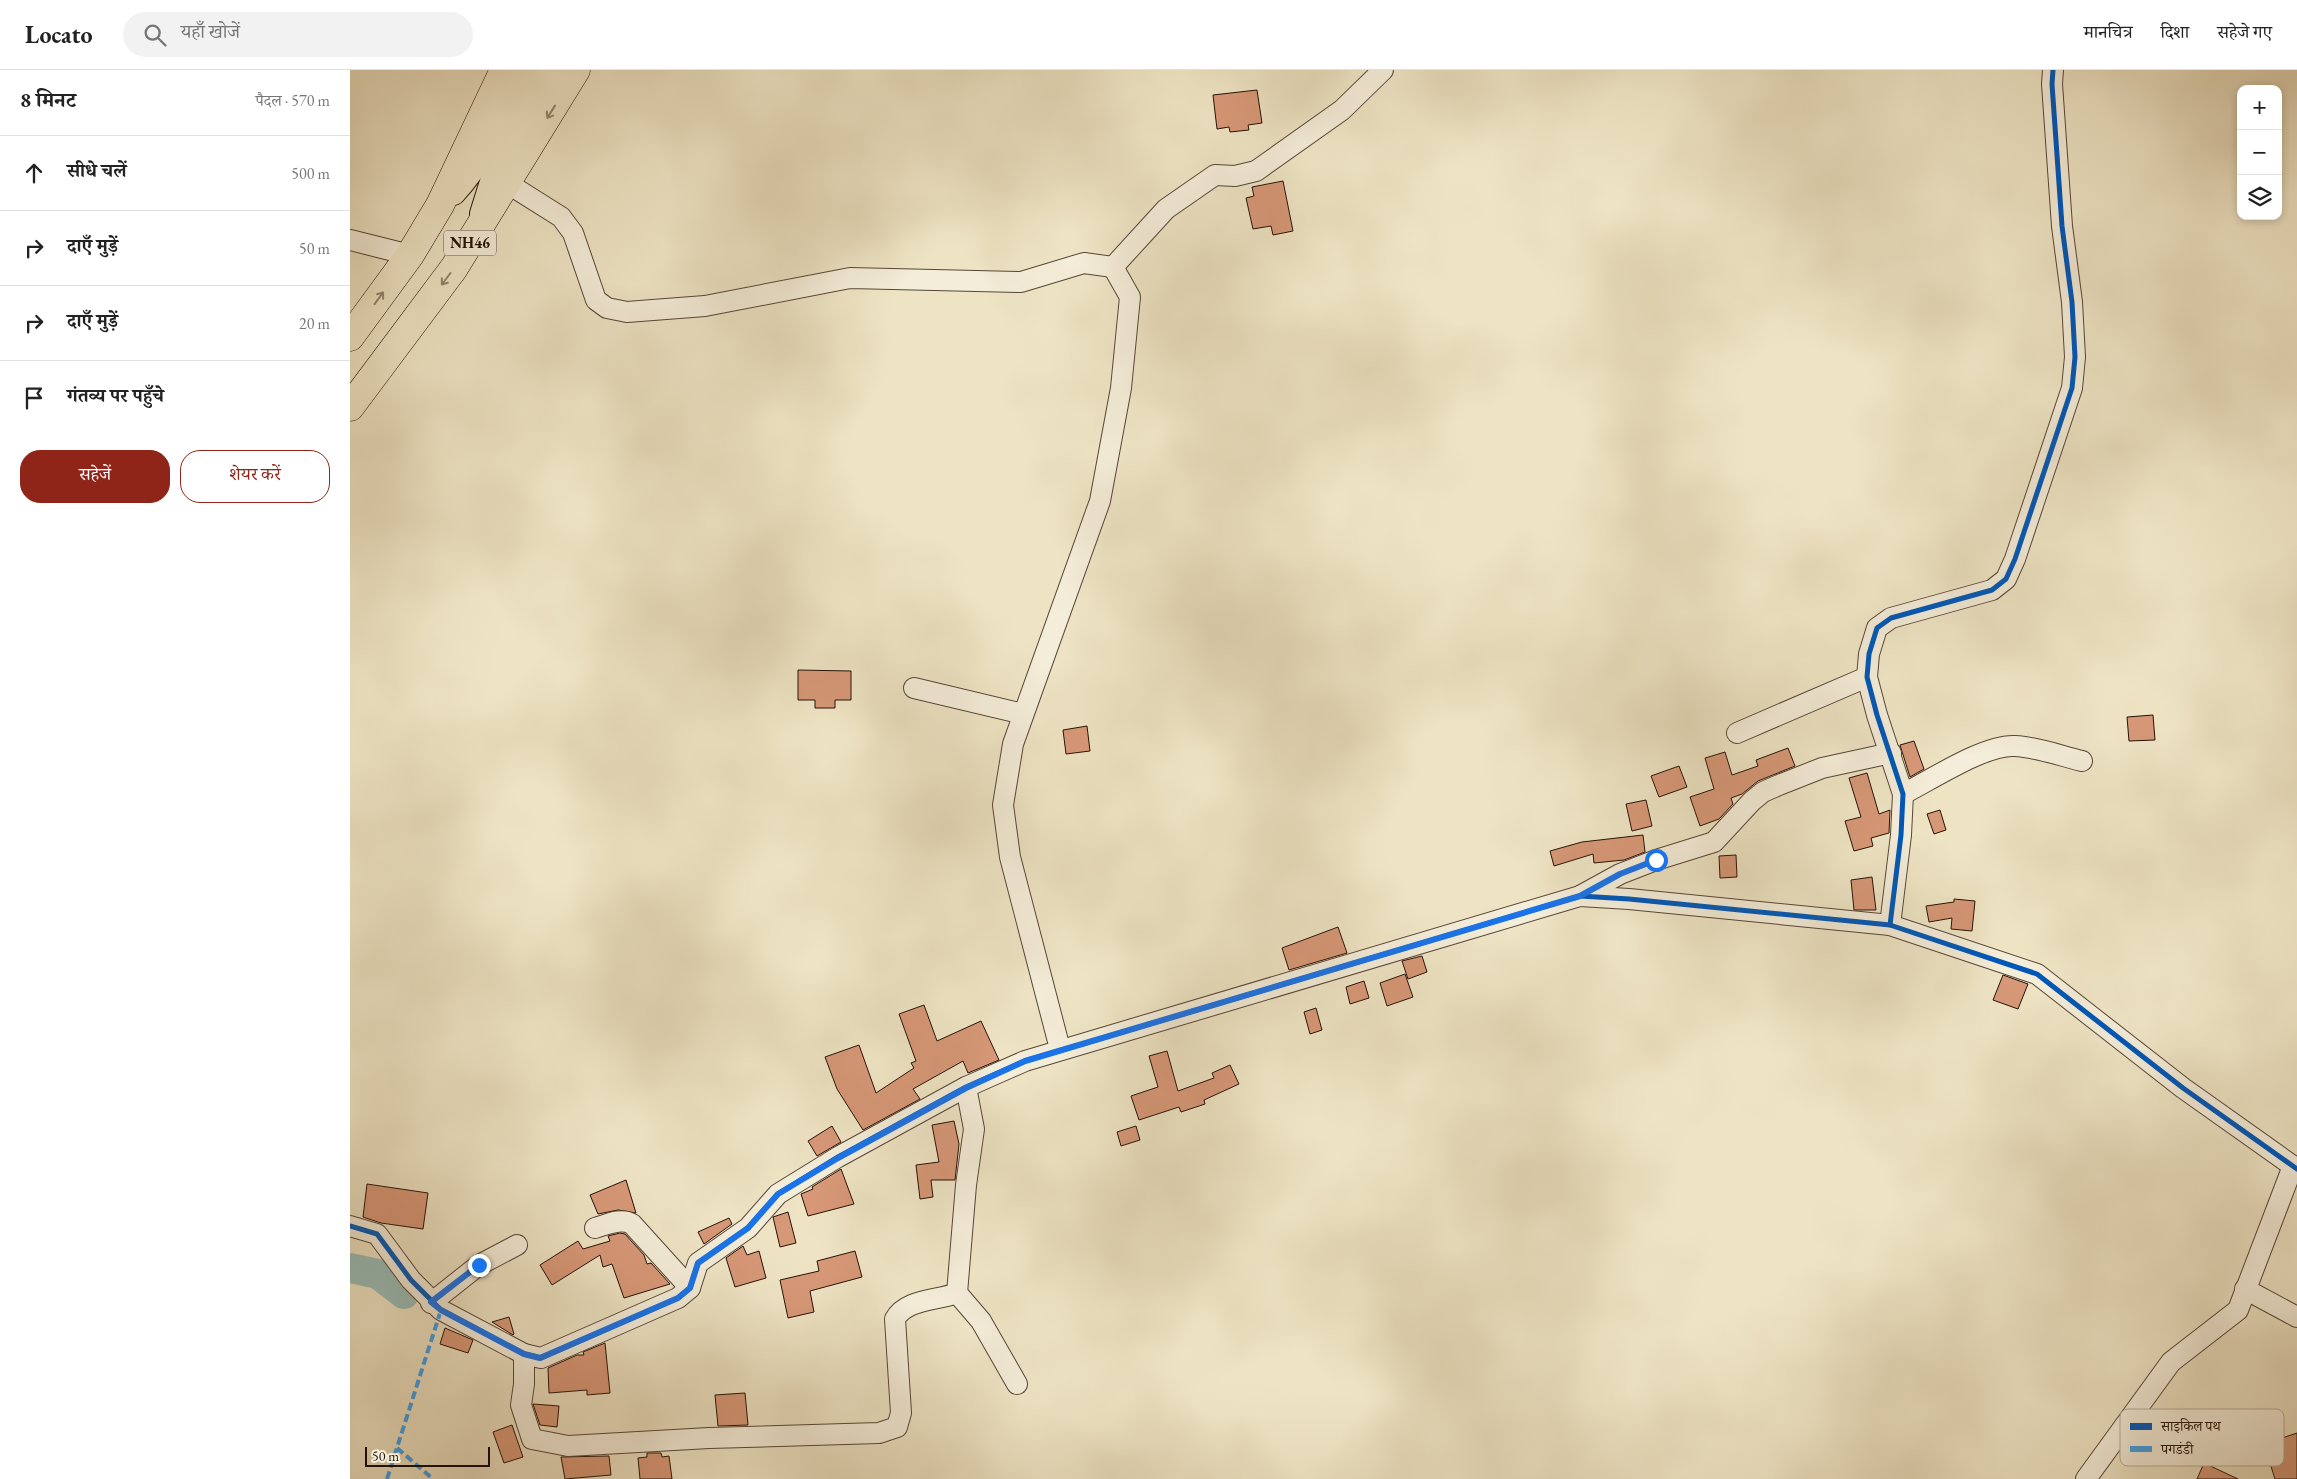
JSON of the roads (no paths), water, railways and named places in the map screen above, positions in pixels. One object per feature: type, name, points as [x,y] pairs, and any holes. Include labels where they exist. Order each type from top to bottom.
[{"type":"highway","name":"NH46","points":[[350,337],[410,255],[440,205],[504,70]]},
{"type":"highway","name":"NH46","points":[[350,406],[454,268],[576,70]]},
{"type":"main road","points":[[478,229],[523,70]]},
{"type":"main road","points":[[440,205],[506,128],[548,70]]},
{"type":"street","points":[[1113,268],[1166,210],[1215,175],[1235,176],[1256,171],[1342,110],[1383,70]]},
{"type":"street","points":[[1890,925],[1901,835],[1903,794],[1877,715],[1868,676],[1869,654],[1877,628],[1891,618],[1992,590],[2006,580],[2072,388],[2074,332],[2062,226],[2052,84],[2054,70]]},
{"type":"street","points":[[507,183],[561,217],[573,233],[596,300],[607,308],[626,312],[704,306],[850,278],[1021,282],[1084,263],[1113,268],[1130,297],[1121,388],[1100,501],[1013,744],[1003,805],[1010,857],[1060,1049]]},
{"type":"street","points":[[350,240],[410,255]]},
{"type":"street","points":[[1737,734],[1868,676]]},
{"type":"street","points":[[914,688],[1023,714]]},
{"type":"street","points":[[1903,794],[1979,754],[1999,747],[2015,746],[2082,761]]},
{"type":"street","points":[[350,1226],[377,1234],[411,1280],[441,1310],[524,1354],[540,1358],[678,1298],[690,1288],[698,1263],[748,1228],[778,1194],[838,1158],[966,1088],[1025,1061],[1060,1049],[1580,896],[1629,870],[1714,842],[1752,801],[1763,792],[1822,768],[1891,753]]},
{"type":"street","points":[[1580,896],[1629,899],[1890,925],[2037,974],[2183,1088],[2295,1167],[2238,1310],[2171,1362],[2137,1409]]},
{"type":"street","points":[[966,1088],[974,1129],[966,1185],[957,1293],[981,1321],[1017,1384]]},
{"type":"street","points":[[595,1228],[619,1221],[628,1221],[690,1288]]},
{"type":"street","points":[[431,1302],[479,1265],[517,1245]]},
{"type":"street","points":[[2245,1289],[2297,1317]]},
{"type":"street","points":[[524,1354],[524,1384],[521,1405],[532,1439],[568,1446],[709,1438],[879,1433],[898,1427],[901,1413],[895,1319],[900,1310],[913,1304],[957,1293]]},
{"type":"street","points":[[2086,1479],[2120,1432]]},
{"type":"waterway","points":[[350,1268],[378,1274],[404,1294]]}]
